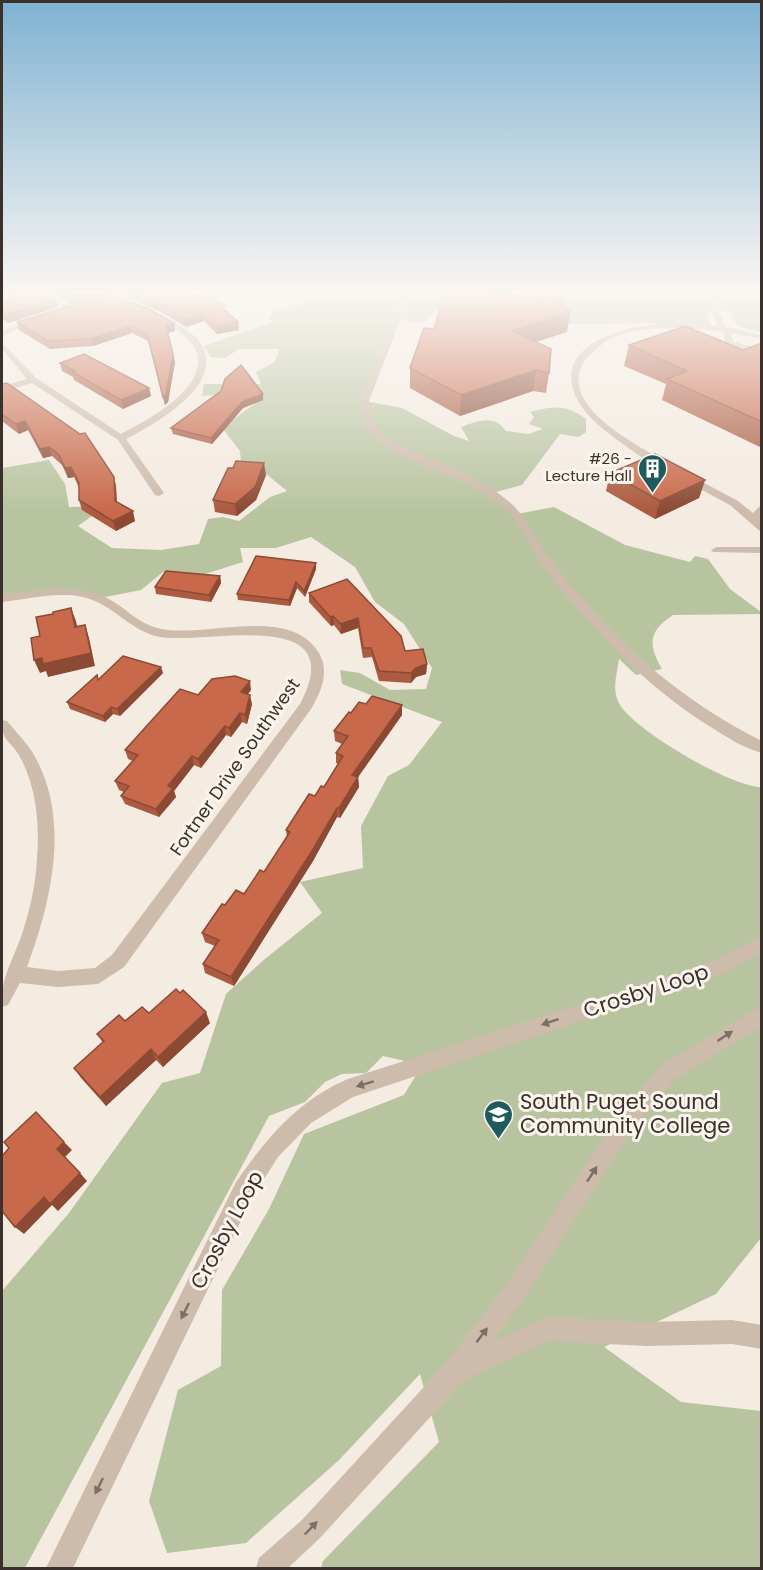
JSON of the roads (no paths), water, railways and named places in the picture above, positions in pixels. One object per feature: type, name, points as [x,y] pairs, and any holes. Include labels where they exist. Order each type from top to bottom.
[{"type":"street","points":[[20,365],[33,380],[121,438],[159,493]]},
{"type":"street","points":[[121,438],[160,417],[185,396],[197,379],[200,365]]},
{"type":"street","points":[[379,365],[365,401],[364,412],[369,426],[382,440],[491,493],[517,514],[545,560],[596,625],[631,661],[672,694],[741,738],[762,748]]},
{"type":"street","points":[[577,365],[572,381],[576,392],[590,412],[609,432],[671,469]]},
{"type":"street","points":[[2,389],[33,380]]},
{"type":"street","points":[[681,474],[734,503],[762,530]]},
{"type":"street","points":[[754,520],[762,507]]},
{"type":"street","points":[[717,550],[762,550]]},
{"type":"street","name":"Fortner Drive Southwest","points":[[2,598],[80,593],[99,598],[142,629],[162,634],[250,627],[272,630],[294,638],[309,649],[319,666],[317,685],[306,706],[118,961],[98,976],[58,979],[16,974]]},
{"type":"street","points":[[2,724],[29,757],[45,806],[46,861],[34,918],[16,974],[2,999]]},
{"type":"street","name":"Crosby Loop","points":[[59,1569],[244,1190],[271,1150],[304,1116],[348,1089],[717,968],[762,943]]},
{"type":"street","points":[[269,1569],[311,1528],[454,1373],[514,1293],[618,1134],[668,1072],[762,1015]]},
{"type":"street","points":[[454,1373],[547,1329],[647,1334],[732,1332],[762,1337]]},
{"type":"place","name":"#26 - Lecture Hall","points":[[653,494]]},
{"type":"place","name":"South Puget Sound Community College","points":[[499,1140]]}]
